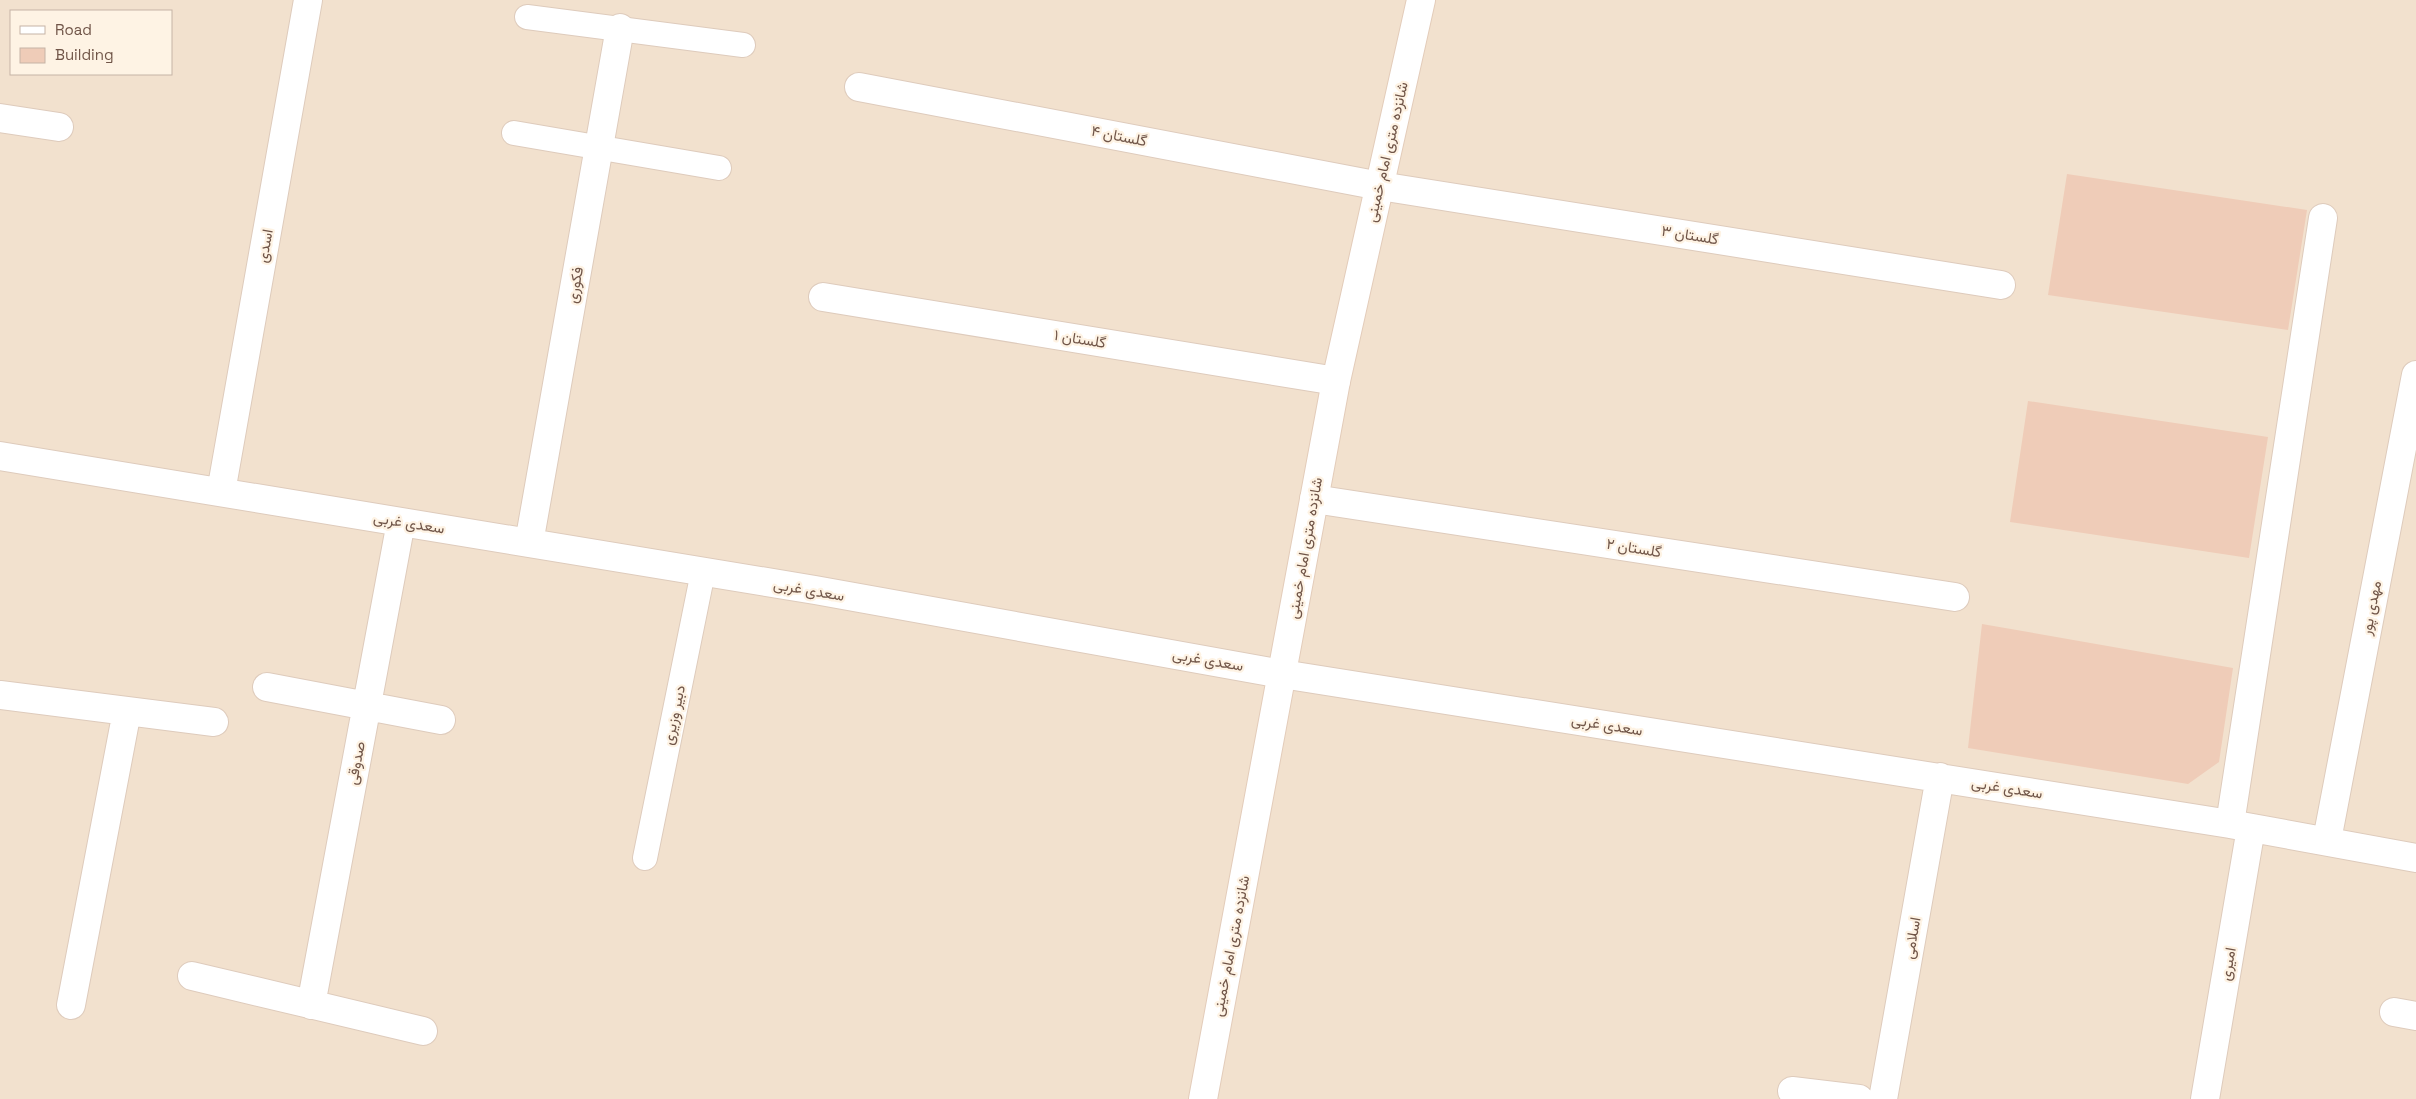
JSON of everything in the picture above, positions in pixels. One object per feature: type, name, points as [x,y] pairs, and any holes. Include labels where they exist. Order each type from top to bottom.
[{"type":"street","name":"اسدی","points":[[222,492],[308,0]]},
{"type":"street","name":"شانزده متری امام خمینی","points":[[1203,1099],[1336,381],[1421,0]]},
{"type":"street","name":"فکوری","points":[[529,543],[620,28]]},
{"type":"street","name":"گلستان ۴","points":[[859,87],[1380,186]]},
{"type":"street","points":[[0,118],[59,127]]},
{"type":"street","name":"گلستان ۳","points":[[1380,186],[2001,285]]},
{"type":"street","name":"امیری","points":[[2205,1099],[2324,218]]},
{"type":"street","name":"گلستان ۱","points":[[823,297],[1336,381]]},
{"type":"street","name":"مهدی پور","points":[[2327,840],[2416,376]]},
{"type":"street","name":"سعدی غربی","points":[[0,456],[704,572],[1282,674],[1940,777],[2327,840],[2416,858]]},
{"type":"street","name":"گلستان ۲","points":[[1314,499],[1955,597]]},
{"type":"street","name":"صدوقی","points":[[311,1005],[401,522]]},
{"type":"street","points":[[267,687],[441,720]]},
{"type":"street","points":[[0,695],[214,722]]},
{"type":"street","points":[[71,1005],[127,711]]},
{"type":"street","name":"اسلامی","points":[[1883,1099],[1940,777]]},
{"type":"street","points":[[192,976],[423,1031]]},
{"type":"street","points":[[1792,1091],[1859,1099]]},
{"type":"lane","points":[[527,17],[743,45]]},
{"type":"lane","points":[[514,133],[720,168]]},
{"type":"lane","name":"دبیر وزیری","points":[[645,858],[704,572]]},
{"type":"shaded area","points":[[0,0],[2416,0],[2416,1099],[0,1099]]},
{"type":"building","points":[[2067,174],[2307,210],[2288,330],[2048,295]]},
{"type":"building","points":[[2028,401],[2268,437],[2249,558],[2010,522]]},
{"type":"building","points":[[1982,624],[2233,668],[2219,762],[2188,784],[1968,748]]}]
